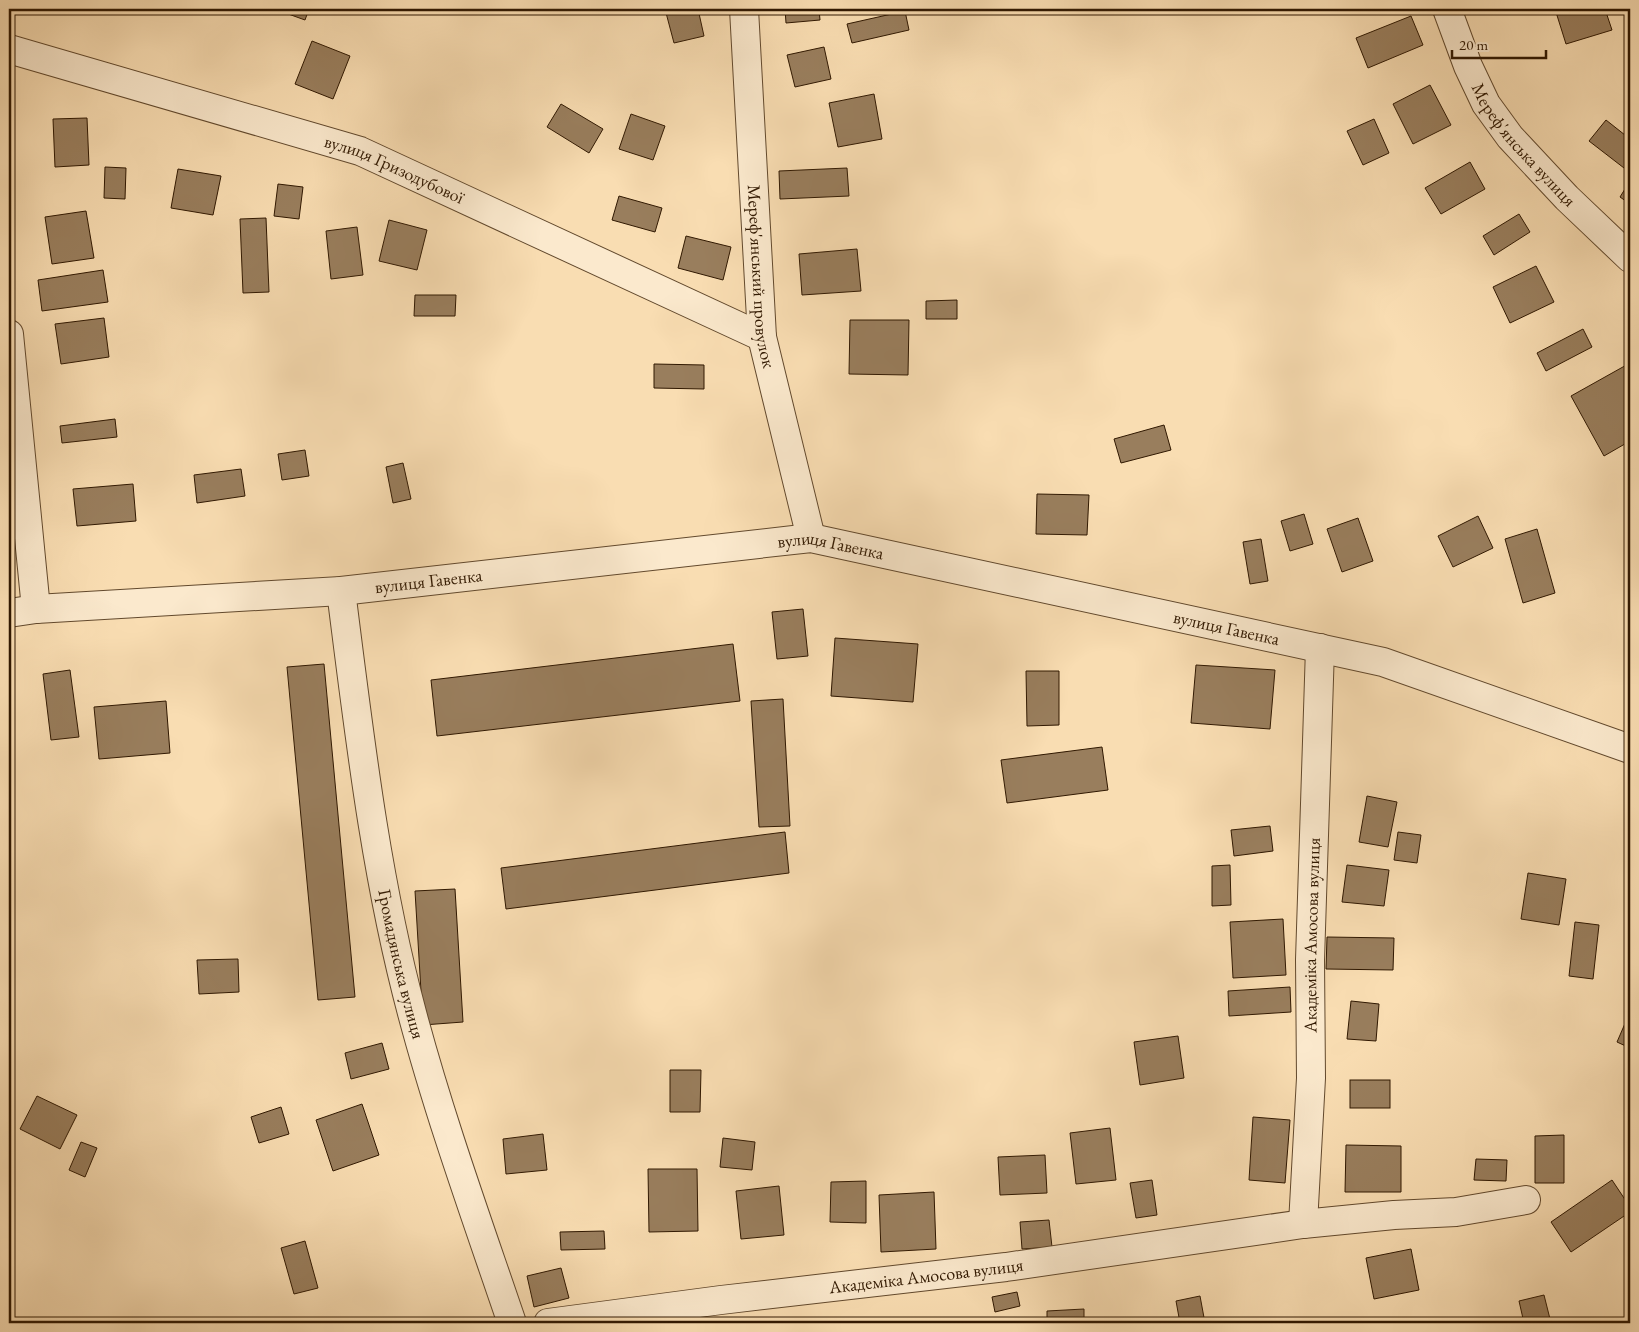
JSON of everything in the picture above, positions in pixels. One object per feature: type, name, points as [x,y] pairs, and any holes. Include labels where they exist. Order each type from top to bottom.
[{"type":"street","name":"Мереф'янський провулок","points":[[744,9],[762,337],[811,538]]},
{"type":"street","name":"Мереф'янська вулиця","points":[[1447,9],[1468,66],[1486,104],[1510,137],[1567,198],[1630,258]]},
{"type":"street","name":"вулиця Гризодубової","points":[[9,49],[360,151],[762,337]]},
{"type":"street","points":[[9,334],[36,609]]},
{"type":"street","name":"вулиця Гавенка","points":[[9,613],[36,609],[341,591],[811,538],[1383,662],[1630,749]]},
{"type":"street","name":"Громадянська вулиця","points":[[341,591],[367,790],[388,908],[410,1002],[441,1112],[512,1323]]},
{"type":"street","name":"Академіка Амосова вулиця","points":[[1303,1224],[1311,1078],[1310,960],[1320,648]]},
{"type":"street","name":"Академіка Амосова вулиця","points":[[548,1323],[721,1300],[1006,1267],[1303,1224],[1394,1215],[1456,1212],[1526,1200]]},
{"type":"building","points":[[281,9],[309,9],[305,20],[280,11]]},
{"type":"building","points":[[665,9],[698,9],[704,36],[674,43]]},
{"type":"building","points":[[785,9],[819,9],[820,20],[786,23]]},
{"type":"building","points":[[1555,9],[1605,9],[1612,30],[1566,44]]},
{"type":"building","points":[[905,11],[909,30],[852,43],[847,24]]},
{"type":"building","points":[[1411,16],[1423,45],[1368,68],[1356,38]]},
{"type":"building","points":[[312,41],[350,56],[333,99],[295,84]]},
{"type":"building","points":[[824,47],[831,79],[795,87],[787,55]]},
{"type":"building","points":[[1430,85],[1451,125],[1413,144],[1393,104]]},
{"type":"building","points":[[874,94],[882,139],[838,147],[829,103]]},
{"type":"building","points":[[561,104],[603,129],[589,153],[547,127]]},
{"type":"building","points":[[631,114],[665,126],[653,160],[619,149]]},
{"type":"building","points":[[87,118],[89,165],[55,167],[53,119]]},
{"type":"building","points":[[1374,119],[1389,153],[1363,165],[1347,131]]},
{"type":"building","points":[[1606,120],[1630,139],[1630,160],[1624,168],[1589,141]]},
{"type":"building","points":[[1470,162],[1485,189],[1441,214],[1425,188]]},
{"type":"building","points":[[105,167],[126,168],[125,199],[104,198]]},
{"type":"building","points":[[847,168],[849,196],[780,199],[779,171]]},
{"type":"building","points":[[178,169],[221,176],[213,215],[171,208]]},
{"type":"building","points":[[1630,181],[1630,204],[1620,197]]},
{"type":"building","points":[[278,184],[303,187],[299,219],[274,216]]},
{"type":"building","points":[[619,196],[662,208],[655,232],[612,220]]},
{"type":"building","points":[[86,211],[94,258],[52,264],[45,217]]},
{"type":"building","points":[[1519,214],[1530,232],[1494,255],[1483,236]]},
{"type":"building","points":[[266,218],[269,292],[243,293],[240,219]]},
{"type":"building","points":[[389,220],[427,230],[417,270],[379,261]]},
{"type":"building","points":[[357,227],[363,275],[331,279],[326,231]]},
{"type":"building","points":[[686,236],[731,247],[723,280],[678,268]]},
{"type":"building","points":[[857,249],[861,291],[802,295],[799,254]]},
{"type":"building","points":[[1536,266],[1554,302],[1510,323],[1493,287]]},
{"type":"building","points":[[103,270],[108,302],[42,311],[38,280]]},
{"type":"building","points":[[415,295],[456,295],[455,316],[414,316]]},
{"type":"building","points":[[957,300],[957,319],[926,319],[926,301]]},
{"type":"building","points":[[104,318],[109,357],[61,364],[55,324]]},
{"type":"building","points":[[850,320],[909,320],[908,375],[849,374]]},
{"type":"building","points":[[1583,329],[1592,347],[1546,371],[1537,353]]},
{"type":"building","points":[[1630,363],[1630,441],[1604,456],[1571,396]]},
{"type":"building","points":[[654,364],[704,365],[704,389],[654,388]]},
{"type":"building","points":[[115,419],[117,437],[62,443],[60,426]]},
{"type":"building","points":[[1164,425],[1171,450],[1121,463],[1114,439]]},
{"type":"building","points":[[305,450],[309,476],[282,480],[278,454]]},
{"type":"building","points":[[403,463],[411,499],[393,503],[386,467]]},
{"type":"building","points":[[241,469],[245,496],[197,503],[194,475]]},
{"type":"building","points":[[133,484],[136,521],[77,526],[73,489]]},
{"type":"building","points":[[1037,494],[1089,495],[1087,535],[1036,534]]},
{"type":"building","points":[[1304,514],[1313,544],[1290,551],[1281,521]]},
{"type":"building","points":[[1478,516],[1493,548],[1453,567],[1438,536]]},
{"type":"building","points":[[1358,518],[1373,561],[1342,572],[1327,529]]},
{"type":"building","points":[[1537,529],[1555,593],[1523,603],[1505,539]]},
{"type":"building","points":[[1261,539],[1268,581],[1250,584],[1243,542]]},
{"type":"building","points":[[803,609],[808,656],[777,659],[772,612]]},
{"type":"building","points":[[835,638],[918,644],[913,702],[831,696]]},
{"type":"building","points":[[733,644],[740,701],[437,736],[431,680]]},
{"type":"building","points":[[324,664],[355,997],[318,1000],[287,667]]},
{"type":"building","points":[[1196,665],[1275,670],[1270,729],[1191,723]]},
{"type":"building","points":[[70,670],[79,737],[51,740],[43,674]]},
{"type":"building","points":[[1026,671],[1059,671],[1059,725],[1027,726]]},
{"type":"building","points":[[783,699],[790,826],[759,827],[751,701]]},
{"type":"building","points":[[166,701],[170,753],[99,759],[94,707]]},
{"type":"building","points":[[1102,747],[1108,790],[1007,803],[1001,760]]},
{"type":"building","points":[[1367,796],[1397,802],[1388,847],[1359,842]]},
{"type":"building","points":[[1270,826],[1273,851],[1234,856],[1231,830]]},
{"type":"building","points":[[785,832],[789,873],[506,909],[501,868]]},
{"type":"building","points":[[1398,832],[1421,835],[1417,863],[1394,860]]},
{"type":"building","points":[[1230,865],[1231,905],[1212,906],[1212,866]]},
{"type":"building","points":[[1347,865],[1389,870],[1384,906],[1342,902]]},
{"type":"building","points":[[1528,873],[1566,879],[1559,925],[1521,919]]},
{"type":"building","points":[[455,889],[463,1022],[423,1025],[415,891]]},
{"type":"building","points":[[1283,919],[1286,975],[1233,978],[1230,922]]},
{"type":"building","points":[[1575,922],[1599,925],[1593,979],[1569,976]]},
{"type":"building","points":[[1327,937],[1394,938],[1393,970],[1326,969]]},
{"type":"building","points":[[238,959],[239,992],[199,994],[197,960]]},
{"type":"building","points":[[1290,987],[1291,1012],[1229,1016],[1228,991]]},
{"type":"building","points":[[1351,1001],[1379,1004],[1376,1041],[1347,1039]]},
{"type":"building","points":[[1630,1012],[1630,1048],[1617,1042]]},
{"type":"building","points":[[1178,1036],[1184,1078],[1140,1085],[1134,1042]]},
{"type":"building","points":[[382,1043],[389,1069],[351,1079],[345,1053]]},
{"type":"building","points":[[670,1070],[701,1070],[700,1112],[670,1112]]},
{"type":"building","points":[[1350,1080],[1390,1080],[1390,1108],[1350,1108]]},
{"type":"building","points":[[37,1096],[77,1115],[60,1149],[20,1129]]},
{"type":"building","points":[[362,1104],[379,1155],[333,1171],[316,1120]]},
{"type":"building","points":[[281,1107],[289,1134],[259,1143],[251,1117]]},
{"type":"building","points":[[1253,1117],[1290,1120],[1285,1183],[1249,1180]]},
{"type":"building","points":[[1110,1128],[1116,1180],[1076,1184],[1070,1133]]},
{"type":"building","points":[[543,1134],[547,1170],[506,1174],[503,1139]]},
{"type":"building","points":[[1564,1135],[1564,1183],[1535,1183],[1535,1136]]},
{"type":"building","points":[[723,1138],[755,1142],[752,1170],[720,1167]]},
{"type":"building","points":[[81,1142],[97,1148],[85,1177],[69,1170]]},
{"type":"building","points":[[1346,1145],[1401,1146],[1401,1192],[1345,1192]]},
{"type":"building","points":[[1045,1155],[1047,1193],[1000,1195],[998,1157]]},
{"type":"building","points":[[1476,1159],[1507,1160],[1506,1181],[1474,1180]]},
{"type":"building","points":[[648,1169],[697,1169],[698,1231],[649,1232]]},
{"type":"building","points":[[1152,1180],[1157,1215],[1136,1218],[1130,1183]]},
{"type":"building","points":[[1612,1180],[1630,1207],[1630,1212],[1571,1252],[1551,1222]]},
{"type":"building","points":[[866,1181],[866,1223],[830,1222],[831,1182]]},
{"type":"building","points":[[779,1186],[784,1235],[741,1239],[736,1191]]},
{"type":"building","points":[[934,1192],[936,1249],[881,1252],[879,1195]]},
{"type":"building","points":[[1049,1220],[1052,1247],[1022,1249],[1020,1222]]},
{"type":"building","points":[[604,1231],[605,1249],[561,1250],[560,1232]]},
{"type":"building","points":[[305,1241],[318,1288],[294,1294],[281,1248]]},
{"type":"building","points":[[1411,1249],[1419,1290],[1374,1299],[1366,1258]]},
{"type":"building","points":[[561,1268],[569,1298],[534,1307],[527,1276]]},
{"type":"building","points":[[1017,1292],[1020,1306],[995,1312],[992,1297]]},
{"type":"building","points":[[1544,1295],[1551,1323],[1524,1323],[1519,1301]]},
{"type":"building","points":[[1200,1296],[1205,1323],[1180,1323],[1176,1301]]},
{"type":"building","points":[[1084,1309],[1084,1323],[1047,1323],[1047,1311]]},
{"type":"building","points":[[983,1319],[984,1323],[955,1323],[955,1320]]}]
